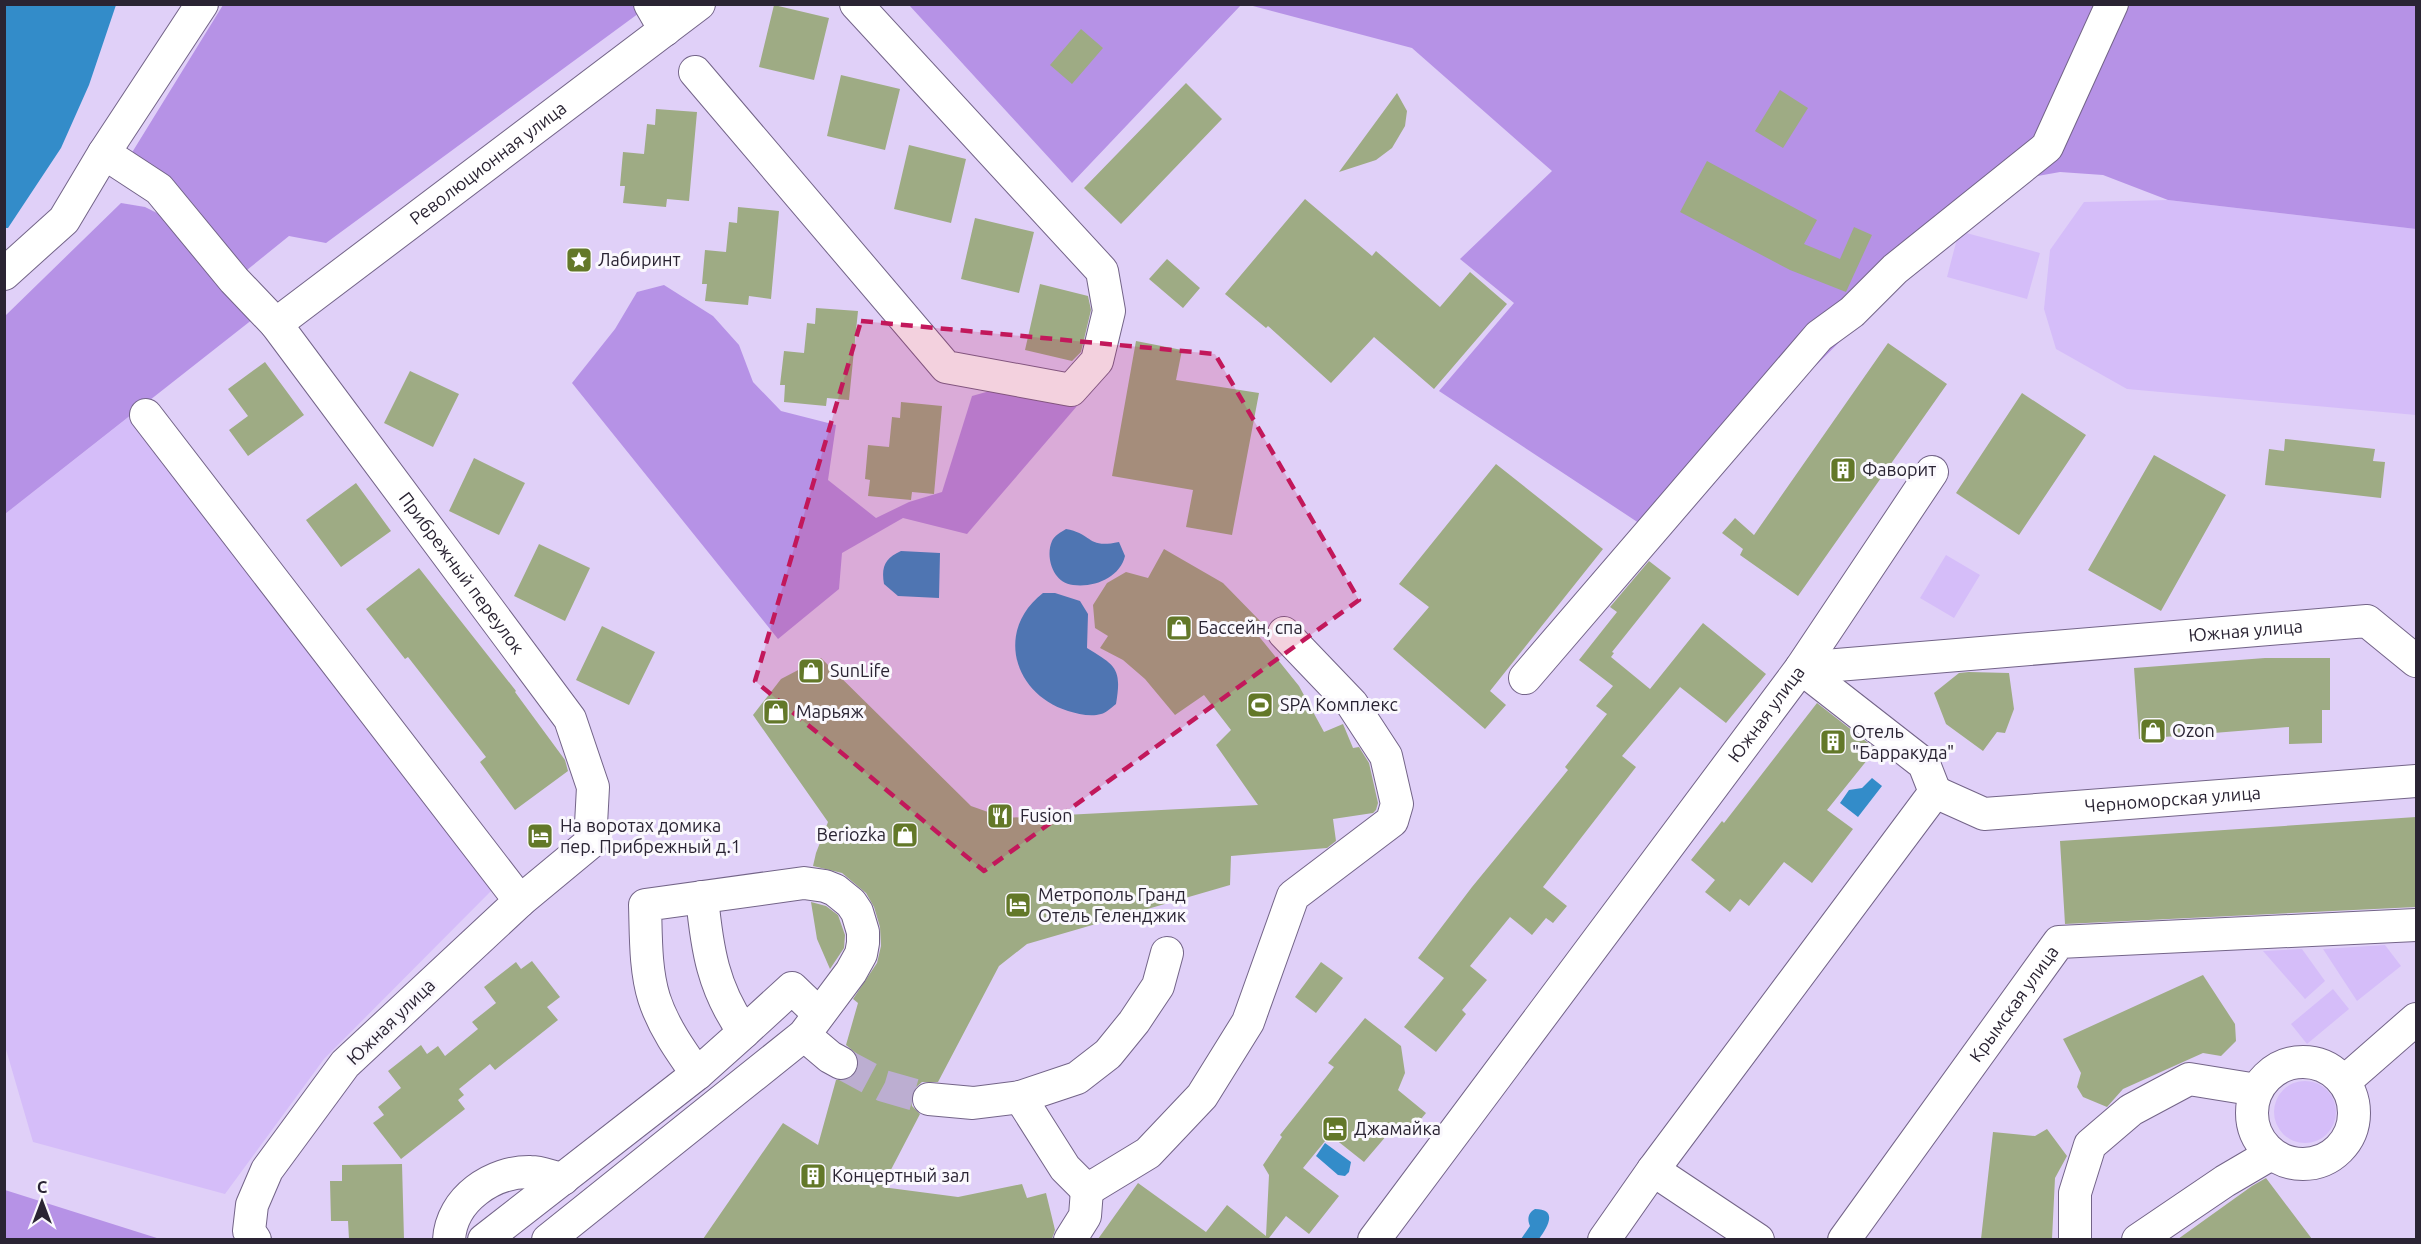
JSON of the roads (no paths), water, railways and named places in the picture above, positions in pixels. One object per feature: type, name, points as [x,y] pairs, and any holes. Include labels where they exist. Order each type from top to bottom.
[{"type":"street","points":[[4,300],[77,228],[111,157],[202,4]]},
{"type":"street","name":"Революционная улица","points":[[276,324],[658,17],[699,4]]},
{"type":"street","points":[[695,72],[946,367],[1071,390],[1097,361],[1109,311],[1102,272],[856,4]]},
{"type":"street","points":[[1526,678],[1819,336],[1852,312],[1895,269],[2047,147],[2112,4]]},
{"type":"street","points":[[4,274],[64,220],[111,157]]},
{"type":"street","name":"Прибрежный переулок","points":[[111,157],[159,189],[234,280],[276,324],[570,719],[593,788],[590,843]]},
{"type":"street","points":[[146,415],[520,901]]},
{"type":"street","points":[[1604,1239],[1935,792],[1924,764],[1801,668],[1932,472]]},
{"type":"street","name":"Южная улица","points":[[1374,1239],[1801,668],[2367,621],[2416,661]]},
{"type":"street","points":[[1087,1190],[1148,1153],[1202,1096],[1248,1022],[1293,896],[1392,821],[1397,804],[1386,756],[1352,704],[1284,633]]},
{"type":"street","name":"Черноморская улица","points":[[1935,792],[1984,814],[2416,781]]},
{"type":"street","name":"Южная улица","points":[[255,1239],[249,1230],[252,1205],[267,1170],[345,1065],[520,901],[590,843]]},
{"type":"street","points":[[548,1239],[747,1081],[812,1025],[857,963],[861,954],[863,932],[861,922],[851,903],[844,896],[825,885],[804,883],[645,905],[647,951],[653,996],[670,1035],[697,1074]]},
{"type":"street","points":[[702,897],[706,941],[716,981],[729,1011],[744,1032]]},
{"type":"street","name":"Крымская улица","points":[[1844,1239],[2059,942],[2416,925]]},
{"type":"street","points":[[928,1099],[973,1103],[1020,1097],[1077,1078],[1108,1054],[1134,1022],[1158,986],[1167,953]]},
{"type":"street","points":[[484,1239],[697,1074],[792,988],[830,1057],[841,1063]]},
{"type":"street","points":[[2344,1082],[2416,1019]]},
{"type":"street","points":[[721,1053],[747,1081]]},
{"type":"street","points":[[2299,1062],[2317,1064],[2333,1071],[2344,1082],[2352,1096],[2355,1112],[2352,1128],[2345,1143],[2334,1154],[2320,1162],[2304,1165],[2287,1162],[2271,1154],[2260,1140],[2253,1125],[2252,1107],[2257,1090],[2268,1076],[2282,1066],[2299,1062]]},
{"type":"street","points":[[2074,1239],[2076,1192],[2090,1145],[2131,1110],[2189,1079],[2257,1090]]},
{"type":"street","points":[[1020,1097],[1065,1168],[1087,1190],[1085,1216],[1070,1239]]},
{"type":"street","points":[[2138,1239],[2225,1181],[2271,1154]]},
{"type":"street","points":[[1653,1170],[1758,1239]]},
{"type":"street","points":[[449,1239],[449,1231],[460,1208],[477,1188],[501,1176],[531,1172],[562,1179]]},
{"type":"water","points":[[4,5],[116,5],[89,85],[61,148],[8,228],[4,228]]},
{"type":"water","points":[[1066,529],[1101,544],[1119,542],[1125,556],[1118,570],[1105,580],[1090,585],[1073,585],[1060,580],[1052,568],[1050,547],[1054,537]]},
{"type":"water","points":[[901,551],[940,553],[939,598],[898,596],[884,584],[885,564]]},
{"type":"water","points":[[1043,593],[1055,593],[1080,601],[1088,614],[1087,648],[1111,664],[1117,675],[1116,704],[1105,712],[1097,715],[1080,714],[1049,703],[1034,691],[1023,676],[1017,660],[1015,642],[1019,625],[1028,608]]},
{"type":"water","points":[[1872,778],[1882,786],[1858,817],[1840,803],[1849,790],[1862,788]]},
{"type":"water","points":[[1325,1143],[1351,1162],[1349,1172],[1345,1176],[1338,1175],[1316,1156]]},
{"type":"water","points":[[1535,1209],[1547,1212],[1548,1225],[1539,1239],[1521,1239],[1530,1226],[1528,1219]]},
{"type":"tunnel","points":[[841,1063],[884,1086],[929,1099]]},
{"type":"place","name":"Лабиринт","points":[[579,260]]},
{"type":"place","name":"Фаворит","points":[[1843,470]]},
{"type":"place","name":"Бассейн, спа","points":[[1179,628]]},
{"type":"place","name":"SunLife","points":[[811,671]]},
{"type":"place","name":"SPA Комплекс","points":[[1260,705]]},
{"type":"place","name":"Марьяж","points":[[776,712]]},
{"type":"place","name":"Ozon","points":[[2153,731]]},
{"type":"place","name":"Отель \"Барракуда\"","points":[[1833,742]]},
{"type":"place","name":"Fusion","points":[[1000,816]]},
{"type":"place","name":"Beriozka","points":[[905,835]]},
{"type":"place","name":"На воротах домика пер. Прибрежный д.1","points":[[540,836]]},
{"type":"place","name":"Метрополь Гранд Отель Геленджик","points":[[1018,905]]},
{"type":"place","name":"Джамайка","points":[[1335,1129]]},
{"type":"place","name":"Концертный зал","points":[[813,1176]]}]
